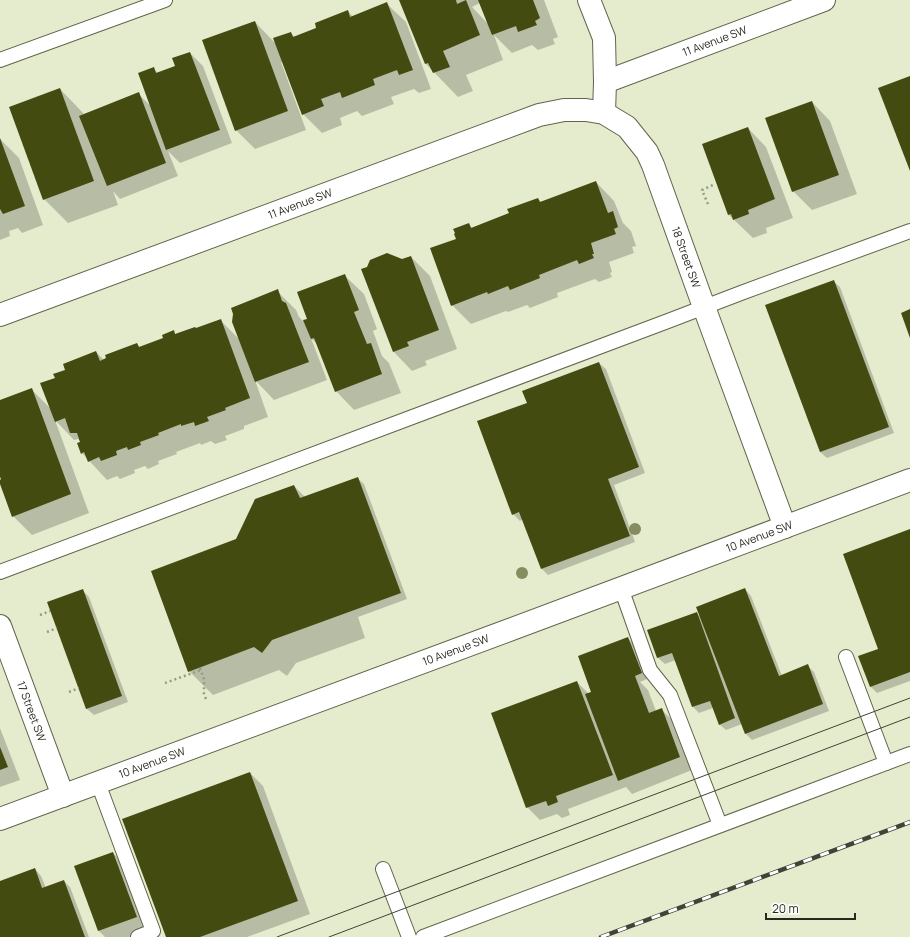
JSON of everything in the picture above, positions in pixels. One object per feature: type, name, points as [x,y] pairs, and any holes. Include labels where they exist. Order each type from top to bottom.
[{"type":"street","points":[[589,0],[604,38],[604,113]]},
{"type":"street","name":"11 Avenue SW","points":[[605,82],[824,0]]},
{"type":"street","name":"11 Avenue SW","points":[[0,315],[539,115],[564,110],[586,110],[604,113]]},
{"type":"street","name":"18 Street SW","points":[[604,113],[627,127],[647,152],[653,165],[785,527]]},
{"type":"street","name":"10 Avenue SW","points":[[0,819],[910,480]]},
{"type":"street","name":"17 Street SW","points":[[0,626],[63,796]]},
{"type":"lane","points":[[0,60],[165,0]]},
{"type":"lane","points":[[0,572],[741,293],[910,231]]},
{"type":"lane","points":[[621,588],[650,670],[670,695],[720,825]]},
{"type":"lane","points":[[846,657],[886,763]]},
{"type":"lane","points":[[423,937],[910,754]]},
{"type":"lane","points":[[98,783],[153,931],[138,937]]},
{"type":"lane","points":[[383,869],[409,937]]},
{"type":"path","points":[[708,204],[702,190],[713,185]]},
{"type":"path","points":[[40,614],[50,611]]},
{"type":"path","points":[[47,632],[57,628]]},
{"type":"path","points":[[165,683],[200,669],[204,679],[204,694],[206,699]]},
{"type":"path","points":[[69,692],[79,688]]},
{"type":"building","points":[[399,0],[456,0],[457,4],[466,0],[480,35],[443,51],[450,67],[433,73],[428,63],[425,64]]},
{"type":"building","points":[[478,0],[533,0],[540,18],[535,21],[537,25],[518,32],[516,26],[492,35]]},
{"type":"building","points":[[387,2],[413,70],[399,75],[397,70],[373,79],[375,85],[342,98],[340,92],[321,99],[324,106],[302,115],[273,38],[291,32],[293,37],[316,28],[315,23],[348,10],[350,17]]},
{"type":"building","points":[[255,21],[288,111],[235,131],[202,40]]},
{"type":"building","points":[[190,52],[220,130],[166,150],[138,73],[154,67],[156,73],[175,66],[172,58]]},
{"type":"building","points":[[910,76],[910,171],[878,88]]},
{"type":"building","points":[[60,88],[94,181],[43,200],[9,107]]},
{"type":"building","points":[[139,92],[166,163],[107,186],[79,116]]},
{"type":"building","points":[[812,101],[839,175],[792,192],[765,118]]},
{"type":"building","points":[[748,127],[775,199],[748,210],[749,214],[733,220],[731,214],[728,215],[702,144]]},
{"type":"building","points":[[0,138],[25,206],[3,214],[0,209]]},
{"type":"building","points":[[596,181],[608,213],[613,211],[618,227],[614,229],[616,234],[591,243],[594,258],[579,264],[577,260],[539,275],[540,278],[510,290],[508,286],[488,294],[487,292],[451,306],[430,248],[456,239],[453,229],[469,223],[471,228],[509,213],[507,209],[538,198],[540,202]]},
{"type":"building","points":[[387,253],[402,259],[411,256],[439,330],[407,342],[409,346],[393,352],[361,269],[367,267],[370,260]]},
{"type":"building","points":[[345,274],[359,310],[354,312],[367,344],[371,343],[382,374],[335,392],[314,338],[311,339],[303,320],[307,319],[297,292]]},
{"type":"building","points":[[834,280],[889,427],[820,452],[765,305]]},
{"type":"building","points":[[278,289],[282,301],[286,303],[309,362],[255,382],[232,322],[233,314],[231,308]]},
{"type":"building","points":[[910,309],[910,338],[901,313]]},
{"type":"building","points":[[221,319],[250,398],[225,408],[226,410],[207,417],[209,421],[195,426],[194,422],[181,426],[181,424],[158,433],[159,435],[140,442],[141,445],[128,450],[127,447],[116,451],[117,455],[101,461],[99,457],[88,462],[84,452],[81,454],[77,443],[80,442],[77,433],[70,433],[65,418],[55,422],[40,383],[55,378],[53,374],[65,370],[63,364],[96,351],[100,361],[106,358],[105,355],[137,343],[139,347],[163,338],[162,335],[174,330],[175,334]]},
{"type":"building","points":[[599,362],[639,467],[608,479],[630,536],[541,569],[519,512],[512,515],[477,421],[527,403],[522,391]]},
{"type":"building","points":[[32,388],[71,494],[12,517],[0,484],[0,400]]},
{"type":"building","points":[[358,477],[401,593],[272,640],[262,653],[254,647],[188,672],[151,571],[236,539],[255,499],[294,485],[300,498]]},
{"type":"building","points":[[910,529],[910,672],[870,687],[858,656],[878,649],[843,554]]},
{"type":"building","points":[[745,588],[779,676],[808,664],[823,704],[745,734],[696,607]]},
{"type":"building","points":[[83,589],[122,696],[86,709],[47,602]]},
{"type":"building","points":[[697,612],[735,718],[719,725],[710,701],[692,707],[672,653],[657,658],[647,630]]},
{"type":"building","points":[[628,637],[642,673],[635,676],[649,713],[662,708],[680,757],[618,781],[585,694],[591,692],[578,656]]},
{"type":"building","points":[[577,681],[613,775],[556,796],[558,802],[548,806],[546,801],[526,808],[491,713]]},
{"type":"building","points":[[0,747],[8,767],[0,770]]},
{"type":"building","points":[[250,772],[298,901],[200,937],[166,937],[122,819]]},
{"type":"building","points":[[113,852],[137,917],[98,931],[74,866]]},
{"type":"building","points":[[35,868],[42,888],[64,880],[85,937],[0,937],[0,881]]},
{"type":"tram line","points":[[277,937],[910,698]]},
{"type":"tram line","points":[[329,937],[910,717]]},
{"type":"railway","points":[[601,937],[910,822]]}]
